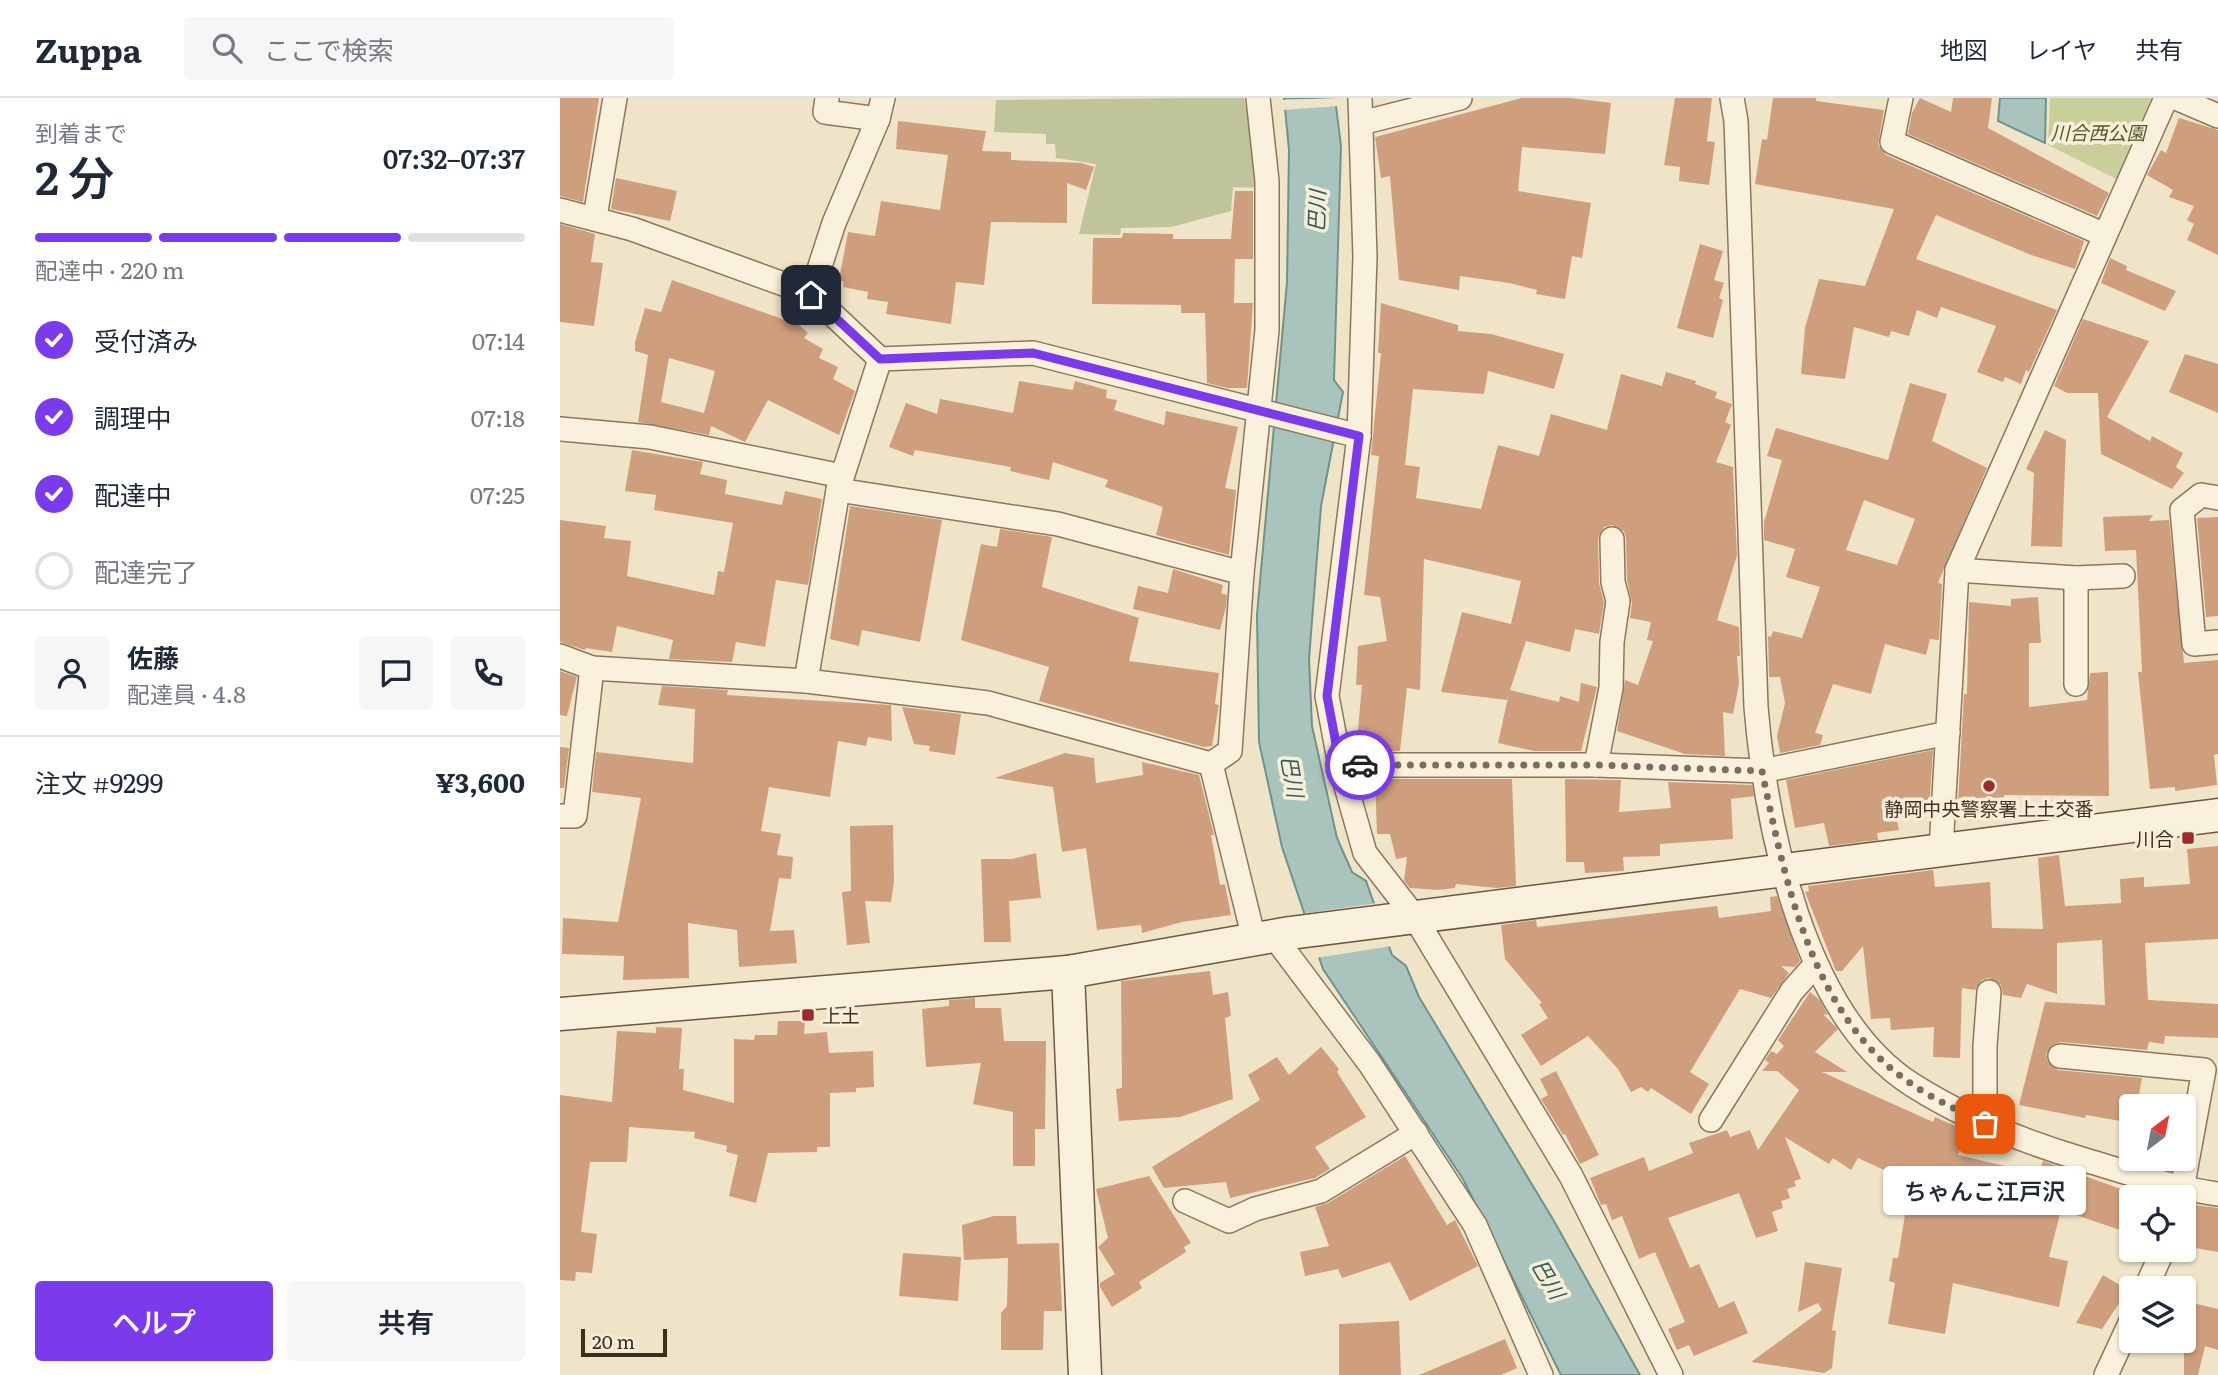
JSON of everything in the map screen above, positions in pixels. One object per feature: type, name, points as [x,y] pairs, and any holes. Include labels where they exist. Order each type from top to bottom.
[{"type":"street","points":[[595,216],[615,98]]},
{"type":"street","points":[[811,295],[834,223],[880,109],[825,112],[827,98]]},
{"type":"street","points":[[560,656],[592,668],[806,681],[988,703],[1211,764],[1230,751],[1242,573],[1264,413],[1267,181],[1258,98]]},
{"type":"street","points":[[1360,98],[1365,257],[1354,435],[1327,696],[1340,765],[1365,853],[1572,1176],[1671,1375]]},
{"type":"street","points":[[1361,123],[1460,98]]},
{"type":"street","points":[[1732,98],[1736,121],[1756,707],[1762,771],[1783,869],[1816,964],[1852,1027],[1909,1083],[1985,1124],[2038,1146],[2155,1185]]},
{"type":"street","points":[[1901,98],[1892,142],[2105,235]]},
{"type":"street","points":[[1941,849],[1957,570],[2166,98]]},
{"type":"street","points":[[2176,98],[2218,116]]},
{"type":"street","points":[[560,210],[595,216],[811,295],[880,359],[1033,353],[1354,435]]},
{"type":"street","points":[[806,681],[840,483],[880,359]]},
{"type":"street","points":[[560,429],[650,437],[840,483],[1058,524],[1242,573]]},
{"type":"street","points":[[2218,498],[2201,495],[2182,510],[2194,644],[2218,642]]},
{"type":"street","points":[[1596,765],[1611,688],[1612,642],[1618,601],[1613,582],[1612,539]]},
{"type":"street","points":[[1957,570],[2076,578],[2123,576]]},
{"type":"street","points":[[2076,578],[2076,684]]},
{"type":"street","points":[[560,816],[575,816],[592,668]]},
{"type":"street","points":[[1340,765],[1596,765],[1762,771],[1948,733]]},
{"type":"street","points":[[1211,764],[1272,935],[1370,1064],[1475,1225],[1541,1375]]},
{"type":"street","points":[[560,1014],[1068,972],[1272,935],[2218,815]]},
{"type":"street","points":[[1711,1120],[1792,991],[1816,964]]},
{"type":"street","points":[[1068,972],[1085,1375]]},
{"type":"street","points":[[1985,1124],[1985,1046],[1989,992]]},
{"type":"street","points":[[2060,1056],[2204,1070],[2187,1185]]},
{"type":"street","points":[[1185,1201],[1229,1221],[1255,1209],[1321,1191],[1416,1133]]},
{"type":"street","points":[[2196,1195],[2218,1194]]},
{"type":"street","points":[[2106,1375],[2119,1347]]},
{"type":"green space","points":[[1244,98],[1260,188],[1233,187],[1231,211],[1171,227],[1121,228],[1120,235],[1079,234],[1096,164],[1056,158],[1055,144],[1046,144],[1046,134],[994,132],[996,100]]},
{"type":"green space","name":"川合西公園","points":[[2050,98],[2151,98],[2118,180],[2048,145]]},
{"type":"water","name":"巴川","points":[[1284,98],[1335,98],[1341,146],[1334,380],[1343,392],[1321,506],[1309,659],[1312,726],[1337,838],[1352,872],[1366,881],[1392,955],[1406,966],[1419,997],[1554,1221],[1640,1375],[1561,1375],[1463,1179],[1323,969],[1282,847],[1259,742],[1257,615],[1287,282],[1289,150]]},
{"type":"water","points":[[2000,98],[2046,98],[2045,143],[1998,121]]},
{"type":"pier","points":[[1339,98],[1340,106],[1282,110],[1281,100]]},
{"type":"pier","points":[[1377,903],[1392,946],[1316,958],[1301,914]]},
{"type":"building","points":[[560,98],[599,98],[583,202],[560,196]]},
{"type":"building","points":[[1522,98],[1571,98],[1611,103],[1605,154],[1522,147],[1518,191],[1591,203],[1582,258],[1572,256],[1565,299],[1536,294],[1537,290],[1509,283],[1460,276],[1459,290],[1399,280],[1390,176],[1381,178],[1375,137]]},
{"type":"building","points":[[1675,98],[1712,98],[1707,141],[1715,142],[1709,185],[1679,181],[1680,167],[1664,165]]},
{"type":"building","points":[[1773,98],[1816,98],[1816,101],[1884,110],[1878,145],[1886,155],[2084,241],[2075,269],[2031,255],[1936,215],[1916,259],[2057,310],[2021,384],[2005,377],[2003,382],[1977,372],[1996,326],[1941,307],[1937,318],[1917,310],[1909,336],[1891,331],[1889,337],[1854,327],[1845,379],[1801,374],[1805,328],[1819,279],[1865,286],[1894,209],[1755,184],[1762,139],[1767,140]]},
{"type":"building","points":[[1920,98],[1951,112],[1953,98],[1992,98],[1988,128],[2109,193],[2097,216],[1908,134],[1912,113]]},
{"type":"building","points":[[2179,118],[2218,130],[2218,255],[2187,240],[2194,224],[2187,220],[2194,206],[2169,197],[2173,190],[2147,175],[2161,150],[2166,153]]},
{"type":"building","points":[[898,121],[986,131],[982,151],[1011,152],[1011,160],[1082,163],[1094,167],[1086,190],[1067,183],[1067,223],[991,222],[984,285],[956,282],[951,324],[886,314],[888,302],[867,299],[868,292],[843,287],[844,282],[839,280],[848,232],[875,236],[881,201],[940,210],[948,155],[896,149]]},
{"type":"building","points":[[616,178],[677,191],[670,221],[611,209]]},
{"type":"building","points":[[1235,191],[1253,191],[1253,259],[1235,259],[1234,303],[1253,303],[1247,388],[1227,388],[1207,383],[1205,313],[1181,313],[1181,305],[1092,304],[1093,238],[1122,238],[1123,233],[1173,234],[1173,239],[1231,239]]},
{"type":"building","points":[[560,224],[595,234],[591,262],[603,263],[594,326],[560,322]]},
{"type":"building","points":[[1700,244],[1723,251],[1714,280],[1724,283],[1719,298],[1723,300],[1713,338],[1677,328]]},
{"type":"building","points":[[2110,258],[2127,266],[2126,270],[2176,291],[2165,311],[2101,283]]},
{"type":"building","points":[[672,280],[788,321],[791,318],[808,333],[804,338],[823,349],[819,358],[838,367],[833,379],[855,391],[839,435],[768,400],[745,442],[711,426],[709,435],[638,422],[648,355],[635,351],[635,342],[645,308],[661,312]],"holes":[[[669,358],[715,371],[704,413],[661,402]]]},
{"type":"building","points":[[1381,303],[1458,325],[1458,331],[1491,334],[1564,354],[1554,389],[1488,371],[1484,394],[1413,389],[1405,465],[1420,467],[1416,498],[1481,509],[1498,445],[1539,456],[1551,414],[1607,430],[1621,374],[1662,386],[1666,372],[1696,381],[1695,384],[1717,392],[1715,398],[1732,404],[1725,422],[1731,425],[1716,462],[1733,467],[1737,555],[1717,620],[1739,627],[1739,684],[1733,714],[1723,712],[1725,756],[1685,754],[1617,731],[1625,680],[1638,685],[1653,641],[1647,640],[1651,622],[1630,618],[1632,603],[1627,580],[1626,538],[1624,531],[1612,525],[1604,527],[1598,539],[1599,583],[1604,602],[1599,634],[1575,629],[1570,652],[1526,641],[1510,690],[1559,702],[1560,696],[1579,702],[1581,683],[1597,687],[1581,751],[1534,751],[1498,743],[1509,693],[1507,700],[1441,692],[1462,612],[1511,624],[1521,581],[1424,559],[1420,690],[1407,688],[1400,751],[1374,751],[1373,732],[1358,730],[1362,685],[1356,685],[1358,646],[1387,641],[1380,597],[1364,595],[1379,456],[1371,455],[1381,353],[1378,353]]},
{"type":"building","points":[[2083,319],[2149,341],[2107,417],[2150,441],[2152,436],[2183,453],[2176,467],[2184,473],[2172,489],[2101,454],[2098,393],[2067,393],[2054,386]]},
{"type":"building","points":[[2185,354],[2218,364],[2218,413],[2169,392]]},
{"type":"building","points":[[1019,381],[1073,390],[1075,381],[1107,390],[1106,398],[1117,400],[1114,410],[1164,425],[1166,411],[1238,427],[1225,488],[1236,490],[1229,555],[1156,535],[1163,507],[1105,487],[1108,480],[1053,462],[1049,480],[1010,471],[1011,467],[915,450],[913,456],[889,447],[906,403],[937,414],[940,399],[1013,413]]},
{"type":"building","points":[[1910,383],[1947,394],[1932,441],[1987,468],[1938,583],[1942,584],[1939,640],[1930,639],[1926,655],[1885,644],[1871,694],[1833,684],[1815,733],[1823,735],[1820,745],[1780,753],[1777,736],[1785,703],[1780,677],[1769,677],[1768,636],[1771,637],[1773,631],[1802,638],[1820,587],[1786,577],[1795,549],[1764,540],[1764,522],[1782,460],[1767,456],[1776,428],[1888,460]],"holes":[[[1864,500],[1915,519],[1897,565],[1846,550]]]},
{"type":"building","points":[[2045,430],[2066,440],[2062,547],[2031,546],[2034,473],[2026,469]]},
{"type":"building","points":[[632,450],[703,462],[700,474],[727,480],[725,494],[782,505],[785,491],[822,499],[808,585],[776,580],[765,647],[736,642],[732,662],[669,659],[673,640],[617,626],[612,652],[585,650],[560,642],[560,520],[606,526],[604,538],[631,541],[627,576],[714,595],[718,571],[724,572],[733,523],[654,510],[656,495],[625,491]]},
{"type":"building","points":[[850,506],[942,520],[920,642],[862,630],[859,646],[830,639]]},
{"type":"building","points":[[2153,515],[2149,521],[2169,520],[2184,663],[2218,660],[2218,754],[2214,755],[2217,785],[2175,791],[2175,787],[2150,789],[2138,672],[2142,672],[2136,550],[2105,551],[2103,517]]},
{"type":"building","points":[[2218,517],[2218,616],[2206,617],[2197,518]]},
{"type":"building","points":[[1000,529],[1052,537],[1042,587],[1139,618],[1129,661],[1219,673],[1215,704],[1219,705],[1212,746],[1204,747],[1039,701],[1049,667],[961,640],[981,544],[997,547]]},
{"type":"building","points":[[1173,569],[1223,585],[1221,593],[1227,595],[1220,630],[1133,609],[1138,586],[1168,593]]},
{"type":"building","points":[[2038,597],[2041,643],[2029,643],[2029,707],[2087,700],[2090,673],[2108,672],[2109,796],[2004,795],[2003,813],[1981,812],[1981,821],[1957,821],[1964,694],[1967,694],[1969,602],[2011,606],[2011,599]]},
{"type":"building","points":[[560,671],[577,677],[567,716],[560,715]]},
{"type":"building","points":[[662,686],[728,690],[727,695],[891,705],[892,741],[868,737],[866,746],[838,741],[830,797],[769,787],[761,831],[781,834],[777,855],[793,857],[791,879],[779,878],[770,931],[794,930],[797,963],[739,967],[737,930],[688,923],[689,978],[623,980],[624,956],[562,954],[563,918],[618,922],[641,798],[592,792],[596,752],[693,763],[695,709],[658,705]]},
{"type":"building","points":[[902,707],[961,714],[955,755],[929,751],[930,746],[914,744]]},
{"type":"building","points":[[560,747],[569,748],[564,788],[560,788]]},
{"type":"building","points":[[1933,750],[1929,811],[1896,816],[1899,830],[1877,833],[1878,840],[1829,846],[1824,823],[1795,828],[1786,780]]},
{"type":"building","points":[[1065,753],[1094,758],[1096,783],[1143,775],[1142,762],[1199,775],[1214,835],[1211,835],[1220,885],[1225,884],[1231,915],[1182,922],[1142,933],[1141,925],[1097,930],[1086,848],[1062,852],[1053,787],[995,778]]},
{"type":"building","points":[[1375,779],[1512,779],[1516,886],[1497,888],[1456,884],[1455,888],[1438,890],[1410,888],[1404,881],[1407,857],[1396,859],[1390,834],[1377,834]]},
{"type":"building","points":[[1565,779],[1621,780],[1619,812],[1671,808],[1668,782],[1752,785],[1754,796],[1731,799],[1733,839],[1660,844],[1660,856],[1623,857],[1624,871],[1585,873],[1584,862],[1566,862]]},
{"type":"building","points":[[893,825],[894,881],[891,902],[865,901],[870,943],[847,945],[842,892],[851,891],[850,826]]},
{"type":"building","points":[[2218,846],[2218,939],[2145,943],[2148,1000],[2218,1004],[2218,1038],[2165,1036],[2164,1044],[2149,1042],[2147,1050],[2061,1042],[2054,1044],[2046,1054],[2048,1062],[2058,1070],[2142,1078],[2139,1094],[2119,1094],[2119,1121],[2086,1115],[2085,1118],[2019,1105],[2045,1002],[2105,1005],[2102,940],[2057,943],[2057,994],[2027,984],[2021,998],[2003,995],[2001,985],[1989,978],[1982,980],[1975,990],[1962,988],[1960,1058],[1933,1057],[1934,1027],[1891,1030],[1890,1018],[1871,1019],[1863,946],[1842,971],[1836,971],[1805,892],[1809,891],[1808,886],[1933,870],[1935,887],[1990,882],[1992,928],[2043,929],[2038,858],[2059,855],[2065,906],[2121,903],[2120,879],[2144,877],[2144,887],[2190,884],[2187,849]]},
{"type":"building","points":[[1036,853],[1041,898],[1009,901],[1011,942],[984,942],[981,859],[1012,859]]},
{"type":"building","points":[[1777,896],[1800,961],[1795,967],[1781,966],[1789,973],[1771,998],[1740,989],[1690,1072],[1709,1084],[1691,1114],[1651,1088],[1648,1092],[1641,1087],[1631,1092],[1618,1069],[1588,1036],[1541,1066],[1521,1035],[1548,1018],[1539,1004],[1542,1003],[1505,959],[1501,925],[1536,920],[1537,927],[1717,906],[1719,918],[1771,911],[1770,897]]},
{"type":"building","points":[[1210,971],[1213,995],[1228,992],[1231,1016],[1225,1018],[1233,1099],[1180,1117],[1119,1121],[1116,1089],[1122,1088],[1121,981]]},
{"type":"building","points":[[1810,992],[1820,1000],[1828,1015],[1823,1014],[1838,1029],[1815,1052],[1847,1072],[1822,1072],[1933,1122],[1935,1117],[1967,1131],[1958,1155],[2039,1174],[2043,1161],[2119,1188],[2119,1230],[2061,1210],[2049,1257],[2068,1261],[2059,1307],[1953,1283],[1945,1334],[1888,1324],[1895,1283],[1889,1281],[1893,1258],[1898,1258],[1907,1202],[1886,1193],[1893,1174],[1858,1158],[1851,1170],[1833,1158],[1829,1164],[1785,1137],[1801,1179],[1794,1181],[1796,1186],[1787,1189],[1790,1198],[1781,1201],[1783,1208],[1772,1212],[1778,1231],[1756,1238],[1739,1193],[1668,1218],[1690,1268],[1699,1264],[1719,1308],[1734,1301],[1748,1333],[1694,1356],[1689,1345],[1677,1350],[1668,1329],[1685,1322],[1655,1252],[1639,1259],[1622,1216],[1612,1220],[1606,1204],[1601,1205],[1590,1178],[1644,1157],[1649,1171],[1693,1153],[1689,1143],[1727,1130],[1730,1137],[1750,1130],[1758,1150],[1799,1090],[1777,1071],[1762,1071],[1769,1063],[1765,1060],[1771,1051],[1777,1054],[1784,1046],[1778,1040]]},
{"type":"building","points":[[975,998],[975,1008],[1001,1008],[1004,1041],[1046,1041],[1045,1129],[1035,1129],[1035,1166],[1013,1166],[1013,1112],[973,1104],[981,1063],[926,1067],[922,1009],[949,1006],[949,1000]]},
{"type":"building","points":[[778,1021],[805,1021],[804,1034],[827,1032],[829,1053],[873,1051],[874,1087],[856,1088],[856,1092],[830,1093],[830,1147],[817,1147],[817,1152],[768,1153],[756,1203],[729,1196],[738,1155],[726,1152],[727,1146],[694,1138],[695,1132],[629,1127],[627,1162],[590,1162],[581,1232],[597,1234],[592,1273],[576,1272],[575,1281],[560,1280],[560,1095],[612,1102],[617,1031],[656,1033],[656,1027],[682,1028],[679,1069],[684,1069],[683,1090],[734,1103],[734,1039],[754,1040],[755,1035],[777,1035]]},
{"type":"building","points":[[1321,1047],[1339,1069],[1337,1072],[1366,1117],[1315,1147],[1330,1169],[1315,1178],[1230,1198],[1226,1182],[1164,1188],[1152,1167],[1260,1100],[1248,1075],[1277,1057],[1289,1075]]},
{"type":"building","points":[[1556,1071],[1599,1155],[1580,1164],[1565,1134],[1563,1135],[1541,1099],[1548,1095],[1540,1079]]},
{"type":"building","points":[[1405,1156],[1447,1225],[1455,1220],[1478,1266],[1410,1301],[1390,1262],[1342,1278],[1338,1269],[1305,1276],[1300,1252],[1329,1246],[1315,1207],[1328,1203]]},
{"type":"building","points":[[1149,1176],[1191,1243],[1184,1247],[1186,1252],[1139,1282],[1142,1288],[1112,1307],[1100,1287],[1100,1283],[1115,1274],[1098,1247],[1108,1238],[1096,1189]]},
{"type":"building","points":[[2196,1205],[2218,1208],[2218,1252],[2196,1248]]},
{"type":"building","points":[[994,1216],[1016,1216],[1017,1244],[1059,1243],[1062,1311],[1044,1311],[1043,1350],[1001,1350],[1001,1313],[1007,1306],[1008,1258],[964,1260],[962,1225]]},
{"type":"building","points":[[903,1253],[961,1257],[958,1301],[899,1296]]},
{"type":"building","points":[[1805,1262],[1842,1268],[1832,1330],[1836,1331],[1832,1368],[1824,1373],[1751,1362],[1822,1310],[1818,1303],[1798,1312]]},
{"type":"building","points":[[2103,1275],[2119,1285],[2119,1304],[2102,1329],[2076,1323]]},
{"type":"building","points":[[2196,1304],[2218,1309],[2218,1350],[2205,1346],[2198,1375],[2184,1375],[2184,1353],[2196,1353]]},
{"type":"building","points":[[1399,1321],[1401,1375],[1339,1375],[1339,1324]]},
{"type":"building","points":[[1505,1339],[1517,1368],[1501,1375],[1419,1375]]},
{"type":"way so far","points":[[1360,765],[1596,765],[1762,771],[1783,869],[1816,964],[1852,1027],[1909,1083],[1985,1124]]},
{"type":"place","name":"静岡中央警察署上土交番","points":[[1989,786]]},
{"type":"place","name":"川合","points":[[2188,838]]},
{"type":"place","name":"上土","points":[[808,1015]]},
{"type":"place","name":"ちゃんこ江戸沢","points":[[1985,1124]]},
{"type":"route","points":[[811,295],[880,359],[1033,353],[1359,436],[1327,696],[1340,765],[1360,765]]}]
